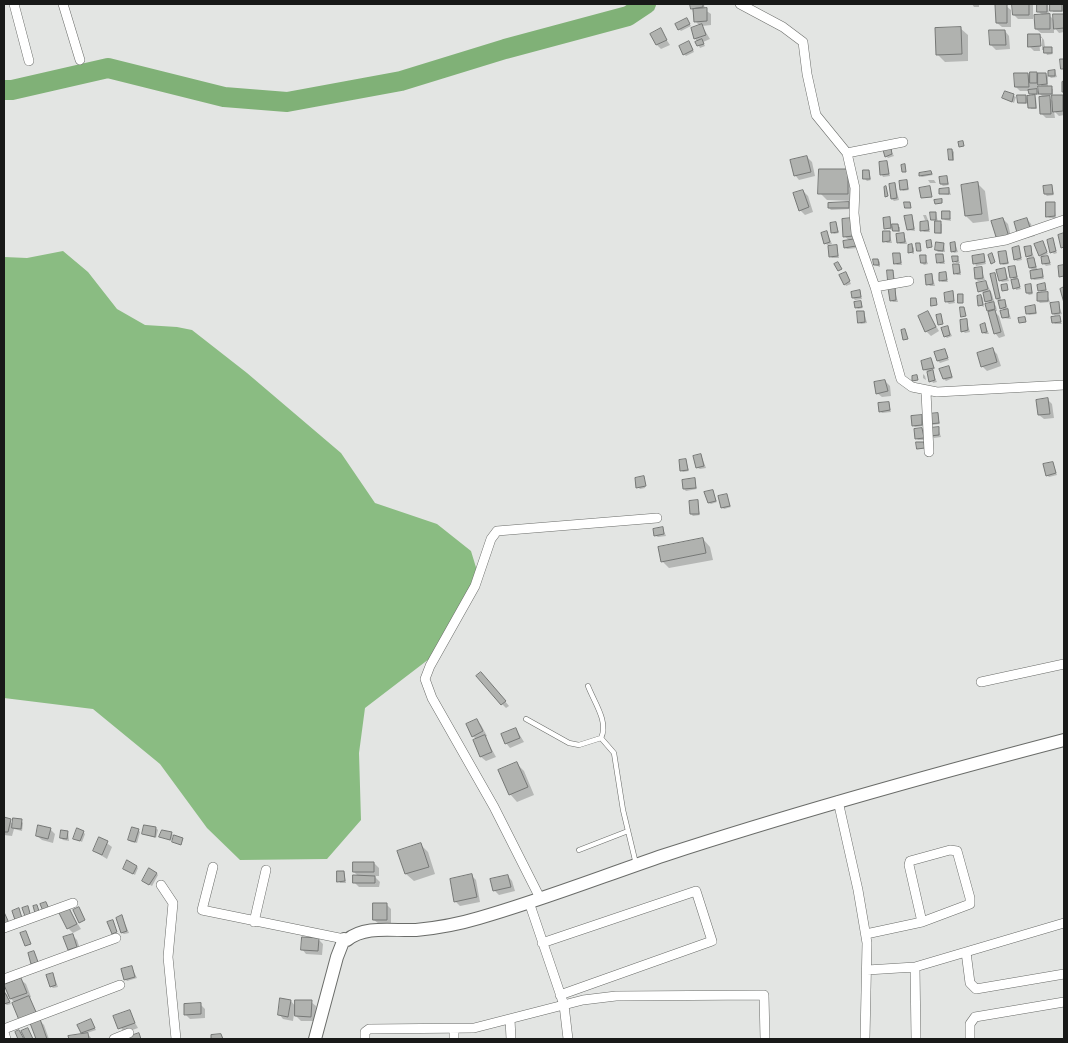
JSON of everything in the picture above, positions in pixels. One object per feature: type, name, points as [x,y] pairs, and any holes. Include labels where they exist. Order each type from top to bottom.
[{"type":"street","points":[[14,4],[29,61]]},
{"type":"street","points":[[63,4],[80,60]]},
{"type":"street","points":[[740,4],[800,38],[804,48],[807,74],[816,115],[847,153],[855,188],[854,213],[856,233],[875,287],[901,378],[912,387],[926,392],[969,392],[1064,386]]},
{"type":"street","points":[[847,153],[903,142]]},
{"type":"street","points":[[965,247],[1006,240],[1064,220]]},
{"type":"street","points":[[875,287],[909,281]]},
{"type":"street","points":[[926,392],[929,452]]},
{"type":"street","points":[[568,1039],[564,1005],[542,942],[534,900],[494,807],[432,698],[425,679],[430,666],[475,586],[491,539],[497,532],[657,518]]},
{"type":"street","points":[[981,682],[1064,664]]},
{"type":"street","points":[[214,867],[202,910],[344,939],[364,931],[417,930],[452,925],[838,801],[1064,740]]},
{"type":"street","points":[[838,801],[866,934],[866,1039]]},
{"type":"street","points":[[866,934],[922,922],[970,904],[957,851],[950,850],[910,861],[909,865],[922,922]]},
{"type":"street","points":[[254,922],[266,870]]},
{"type":"street","points":[[161,885],[173,902],[168,957],[176,1039]]},
{"type":"street","points":[[542,942],[696,891],[712,940],[560,995]]},
{"type":"street","points":[[4,928],[73,903]]},
{"type":"street","points":[[867,970],[915,968],[1064,923]]},
{"type":"street","points":[[4,979],[116,938]]},
{"type":"street","points":[[315,1039],[328,996],[334,967],[344,939]]},
{"type":"street","points":[[966,952],[970,983],[976,989],[1064,974]]},
{"type":"street","points":[[915,968],[916,1039]]},
{"type":"street","points":[[6,1039],[4,1031],[120,985]]},
{"type":"street","points":[[365,1039],[365,1032],[369,1029],[474,1028],[564,1005],[616,996],[764,995],[764,1039]]},
{"type":"street","points":[[970,1039],[970,1024],[975,1017],[1064,1002]]},
{"type":"street","points":[[510,1019],[510,1039]]},
{"type":"street","points":[[454,1029],[454,1039]]},
{"type":"street","points":[[114,1039],[129,1033]]},
{"type":"lane","points":[[588,686],[604,723],[605,731],[602,738]]},
{"type":"lane","points":[[526,719],[570,743],[579,744],[602,738]]},
{"type":"lane","points":[[602,738],[614,753],[636,866]]},
{"type":"lane","points":[[579,850],[628,831]]},
{"type":"green space","points":[[63,251],[88,272],[117,309],[145,325],[192,330],[247,373],[341,453],[375,503],[437,524],[471,551],[478,574],[429,659],[365,708],[359,753],[361,820],[327,859],[240,860],[207,828],[160,764],[93,709],[4,698],[4,257],[27,258]]},
{"type":"building","points":[[690,4],[703,4],[703,7],[691,9]]},
{"type":"building","points":[[1007,4],[1007,23],[996,23],[995,5]]},
{"type":"building","points":[[1012,4],[1029,4],[1029,15],[1013,15]]},
{"type":"building","points":[[1037,4],[1047,4],[1047,12],[1037,12]]},
{"type":"building","points":[[1050,4],[1062,4],[1062,11],[1050,11]]},
{"type":"building","points":[[707,8],[707,21],[694,22],[693,9]]},
{"type":"building","points":[[1050,14],[1050,29],[1035,29],[1034,15]]},
{"type":"building","points":[[1053,14],[1064,14],[1064,28],[1054,29]]},
{"type":"building","points":[[687,18],[690,24],[678,30],[675,24]]},
{"type":"building","points":[[702,24],[706,35],[694,39],[691,28]]},
{"type":"building","points":[[961,27],[962,54],[936,55],[935,28]]},
{"type":"building","points":[[661,28],[667,40],[656,45],[650,34]]},
{"type":"building","points":[[989,30],[1005,30],[1006,45],[990,45]]},
{"type":"building","points":[[1028,34],[1040,34],[1041,46],[1028,47]]},
{"type":"building","points":[[702,39],[704,44],[697,46],[695,42]]},
{"type":"building","points":[[689,41],[693,50],[683,55],[679,46]]},
{"type":"building","points":[[1044,47],[1052,47],[1052,53],[1044,53]]},
{"type":"building","points":[[1060,59],[1064,59],[1064,69],[1061,69]]},
{"type":"building","points":[[1055,70],[1055,76],[1048,76],[1048,71]]},
{"type":"building","points":[[1030,72],[1037,72],[1037,83],[1030,83]]},
{"type":"building","points":[[1014,73],[1028,73],[1029,87],[1015,87]]},
{"type":"building","points":[[1038,73],[1046,73],[1047,84],[1038,85]]},
{"type":"building","points":[[1064,81],[1064,92],[1062,92],[1062,82]]},
{"type":"building","points":[[1038,86],[1052,86],[1052,94],[1039,94]]},
{"type":"building","points":[[1037,89],[1037,94],[1029,94],[1028,90]]},
{"type":"building","points":[[1005,91],[1014,94],[1012,102],[1002,98]]},
{"type":"building","points":[[1017,95],[1026,95],[1026,103],[1018,103]]},
{"type":"building","points":[[1035,95],[1036,108],[1028,108],[1027,96]]},
{"type":"building","points":[[1052,95],[1063,95],[1063,111],[1053,112]]},
{"type":"building","points":[[1050,96],[1051,114],[1040,114],[1039,97]]},
{"type":"building","points":[[963,141],[964,146],[959,147],[958,142]]},
{"type":"building","points":[[891,148],[892,154],[885,157],[883,150]]},
{"type":"building","points":[[948,149],[952,149],[953,160],[949,160]]},
{"type":"building","points":[[807,156],[811,172],[794,176],[790,160]]},
{"type":"building","points":[[887,161],[889,174],[880,175],[879,162]]},
{"type":"building","points":[[905,164],[906,172],[902,172],[901,165]]},
{"type":"building","points":[[819,169],[848,169],[848,194],[818,194]]},
{"type":"building","points":[[863,170],[869,170],[870,179],[863,179]]},
{"type":"building","points":[[931,171],[932,174],[919,176],[919,173]]},
{"type":"building","points":[[947,176],[948,184],[940,184],[939,177]]},
{"type":"building","points":[[907,180],[908,189],[900,190],[899,181]]},
{"type":"building","points":[[978,182],[982,214],[965,216],[961,185]]},
{"type":"building","points":[[895,183],[897,198],[891,199],[889,184]]},
{"type":"building","points":[[1052,185],[1053,194],[1044,194],[1043,186]]},
{"type":"building","points":[[886,186],[888,196],[885,197],[884,187]]},
{"type":"building","points":[[930,186],[932,197],[921,198],[919,188]]},
{"type":"building","points":[[949,188],[949,194],[939,194],[939,189]]},
{"type":"building","points":[[803,190],[809,207],[799,211],[793,193]]},
{"type":"building","points":[[942,199],[942,203],[935,204],[934,200]]},
{"type":"building","points":[[849,202],[849,208],[828,208],[828,203]]},
{"type":"building","points":[[904,202],[910,202],[911,208],[905,208]]},
{"type":"building","points":[[1046,202],[1055,202],[1055,216],[1046,217]]},
{"type":"building","points":[[942,211],[950,211],[950,219],[942,219]]},
{"type":"building","points":[[930,212],[936,212],[936,220],[931,220]]},
{"type":"building","points":[[912,215],[914,229],[907,230],[904,216]]},
{"type":"building","points":[[890,217],[891,228],[884,229],[883,218]]},
{"type":"building","points":[[852,218],[854,236],[843,237],[842,219]]},
{"type":"building","points":[[1003,218],[1009,237],[997,240],[991,221]]},
{"type":"building","points":[[1027,218],[1031,231],[1018,236],[1014,222]]},
{"type":"building","points":[[928,221],[929,230],[920,231],[920,222]]},
{"type":"building","points":[[935,221],[941,221],[941,233],[935,233]]},
{"type":"building","points":[[836,222],[838,232],[831,233],[830,223]]},
{"type":"building","points":[[892,224],[898,224],[899,231],[893,231]]},
{"type":"building","points":[[827,231],[830,242],[824,244],[821,233]]},
{"type":"building","points":[[883,231],[890,231],[890,241],[883,242]]},
{"type":"building","points":[[904,233],[905,242],[897,243],[896,234]]},
{"type":"building","points":[[1064,233],[1064,247],[1061,248],[1058,235]]},
{"type":"building","points":[[1053,238],[1056,251],[1050,253],[1047,240]]},
{"type":"building","points":[[856,239],[856,246],[844,248],[843,241]]},
{"type":"building","points":[[931,240],[932,247],[927,248],[926,241]]},
{"type":"building","points":[[1043,241],[1047,252],[1039,256],[1034,244]]},
{"type":"building","points":[[936,242],[944,243],[943,251],[935,250]]},
{"type":"building","points":[[955,242],[956,251],[951,252],[950,243]]},
{"type":"building","points":[[916,243],[920,243],[921,251],[917,251]]},
{"type":"building","points":[[912,244],[913,252],[908,253],[908,245]]},
{"type":"building","points":[[837,245],[838,256],[829,257],[828,246]]},
{"type":"building","points":[[1019,246],[1021,258],[1014,260],[1012,248]]},
{"type":"building","points":[[1031,246],[1032,255],[1026,257],[1024,247]]},
{"type":"building","points":[[1006,251],[1008,263],[1000,264],[998,252]]},
{"type":"building","points":[[893,253],[900,253],[901,263],[894,264]]},
{"type":"building","points":[[992,253],[995,262],[991,264],[988,255]]},
{"type":"building","points":[[936,254],[943,254],[944,262],[937,263]]},
{"type":"building","points":[[984,254],[985,262],[973,264],[972,256]]},
{"type":"building","points":[[920,255],[926,255],[926,263],[921,263]]},
{"type":"building","points":[[952,256],[958,256],[958,261],[953,262]]},
{"type":"building","points":[[1048,256],[1050,263],[1042,264],[1041,257]]},
{"type":"building","points":[[1034,258],[1036,267],[1029,268],[1027,259]]},
{"type":"building","points":[[873,259],[878,259],[879,265],[874,265]]},
{"type":"building","points":[[838,262],[842,269],[838,271],[834,264]]},
{"type":"building","points":[[953,264],[959,264],[960,273],[954,274]]},
{"type":"building","points":[[1064,265],[1064,276],[1059,277],[1058,266]]},
{"type":"building","points":[[1015,266],[1017,277],[1010,278],[1008,267]]},
{"type":"building","points":[[982,267],[983,278],[975,279],[974,268]]},
{"type":"building","points":[[1005,268],[1007,279],[999,281],[996,270]]},
{"type":"building","points":[[1042,269],[1043,277],[1031,279],[1030,271]]},
{"type":"building","points":[[887,270],[893,270],[894,280],[888,281]]},
{"type":"building","points":[[846,272],[850,281],[844,285],[839,275]]},
{"type":"building","points":[[946,272],[947,280],[939,281],[939,273]]},
{"type":"building","points":[[995,273],[1000,298],[996,299],[990,274]]},
{"type":"building","points":[[932,274],[933,284],[926,285],[925,275]]},
{"type":"building","points":[[1018,279],[1020,287],[1013,289],[1011,280]]},
{"type":"building","points":[[986,281],[988,289],[978,292],[976,283]]},
{"type":"building","points":[[1045,283],[1046,290],[1038,291],[1037,285]]},
{"type":"building","points":[[1007,284],[1008,290],[1002,291],[1001,285]]},
{"type":"building","points":[[1031,284],[1032,293],[1026,293],[1025,285]]},
{"type":"building","points":[[895,287],[896,300],[890,301],[888,288]]},
{"type":"building","points":[[1064,287],[1064,303],[1060,289]]},
{"type":"building","points":[[860,290],[861,297],[852,298],[851,292]]},
{"type":"building","points":[[953,291],[954,301],[945,302],[944,293]]},
{"type":"building","points":[[990,291],[992,300],[985,302],[983,293]]},
{"type":"building","points":[[1048,292],[1048,301],[1037,301],[1037,293]]},
{"type":"building","points":[[958,294],[963,294],[963,303],[958,303]]},
{"type":"building","points":[[981,295],[983,305],[978,306],[977,296]]},
{"type":"building","points":[[931,298],[936,298],[937,305],[931,306]]},
{"type":"building","points":[[1005,300],[1006,307],[1000,309],[998,301]]},
{"type":"building","points":[[861,301],[862,307],[855,308],[854,302]]},
{"type":"building","points":[[994,302],[995,309],[987,311],[985,304]]},
{"type":"building","points":[[1059,302],[1060,313],[1052,314],[1050,303]]},
{"type":"building","points":[[1035,305],[1036,313],[1026,314],[1025,307]]},
{"type":"building","points":[[960,307],[964,307],[966,316],[961,317]]},
{"type":"building","points":[[1008,309],[1009,317],[1002,318],[1000,311]]},
{"type":"building","points":[[995,310],[1001,332],[994,334],[988,312]]},
{"type":"building","points":[[857,311],[864,311],[865,322],[858,323]]},
{"type":"building","points":[[928,311],[936,327],[925,332],[918,316]]},
{"type":"building","points":[[941,314],[943,324],[938,325],[936,315]]},
{"type":"building","points":[[1060,316],[1061,322],[1052,323],[1051,317]]},
{"type":"building","points":[[1025,317],[1026,322],[1019,323],[1018,318]]},
{"type":"building","points":[[967,319],[968,330],[961,332],[960,320]]},
{"type":"building","points":[[985,323],[987,332],[982,333],[980,325]]},
{"type":"building","points":[[948,326],[950,335],[944,337],[941,328]]},
{"type":"building","points":[[905,329],[908,339],[903,340],[901,330]]},
{"type":"building","points":[[993,348],[997,362],[981,367],[977,353]]},
{"type":"building","points":[[945,349],[948,358],[937,361],[934,352]]},
{"type":"building","points":[[931,358],[934,368],[923,370],[921,361]]},
{"type":"building","points":[[949,366],[952,377],[943,379],[939,369]]},
{"type":"building","points":[[933,370],[935,380],[929,382],[927,372]]},
{"type":"building","points":[[917,375],[918,380],[912,381],[912,376]]},
{"type":"building","points":[[885,380],[888,391],[876,394],[874,382]]},
{"type":"building","points":[[1048,398],[1050,414],[1038,415],[1036,400]]},
{"type":"building","points":[[889,402],[890,410],[879,412],[878,403]]},
{"type":"building","points":[[938,413],[939,423],[929,424],[928,414]]},
{"type":"building","points":[[922,415],[922,425],[912,426],[911,416]]},
{"type":"building","points":[[939,427],[939,435],[930,436],[930,428]]},
{"type":"building","points":[[922,428],[924,438],[915,439],[914,429]]},
{"type":"building","points":[[916,442],[924,442],[925,448],[917,449]]},
{"type":"building","points":[[701,454],[704,466],[696,468],[693,456]]},
{"type":"building","points":[[686,459],[688,470],[680,471],[679,460]]},
{"type":"building","points":[[1053,462],[1056,473],[1046,476],[1043,464]]},
{"type":"building","points":[[644,476],[646,486],[636,488],[635,478]]},
{"type":"building","points":[[695,478],[696,488],[683,489],[682,480]]},
{"type":"building","points":[[713,490],[716,501],[708,503],[704,492]]},
{"type":"building","points":[[727,494],[730,506],[721,508],[718,496]]},
{"type":"building","points":[[698,500],[699,514],[690,514],[689,501]]},
{"type":"building","points":[[663,527],[664,534],[654,536],[653,529]]},
{"type":"building","points":[[703,538],[706,553],[661,562],[658,547]]},
{"type":"building","points":[[481,672],[506,701],[501,705],[476,676]]},
{"type":"building","points":[[477,719],[483,731],[472,737],[466,724]]},
{"type":"building","points":[[516,728],[520,738],[505,744],[501,734]]},
{"type":"building","points":[[485,735],[492,752],[480,757],[473,740]]},
{"type":"building","points":[[517,762],[528,787],[509,795],[498,770]]},
{"type":"building","points":[[4,817],[11,819],[8,832],[4,832]]},
{"type":"building","points":[[13,818],[22,819],[21,829],[12,828]]},
{"type":"building","points":[[38,825],[51,828],[48,839],[36,836]]},
{"type":"building","points":[[144,825],[156,827],[155,837],[142,834]]},
{"type":"building","points":[[132,827],[139,829],[135,842],[128,840]]},
{"type":"building","points":[[77,828],[84,831],[80,841],[73,839]]},
{"type":"building","points":[[61,830],[68,831],[67,839],[60,838]]},
{"type":"building","points":[[162,830],[172,832],[170,840],[159,837]]},
{"type":"building","points":[[174,835],[183,838],[181,845],[172,842]]},
{"type":"building","points":[[99,837],[108,841],[102,855],[93,851]]},
{"type":"building","points":[[421,843],[429,867],[405,874],[397,851]]},
{"type":"building","points":[[127,860],[137,866],[133,874],[123,869]]},
{"type":"building","points":[[353,862],[374,862],[374,872],[353,872]]},
{"type":"building","points":[[149,868],[157,873],[149,885],[142,881]]},
{"type":"building","points":[[337,871],[344,871],[345,881],[337,882]]},
{"type":"building","points":[[472,874],[477,897],[454,902],[450,879]]},
{"type":"building","points":[[353,875],[375,876],[375,883],[353,883]]},
{"type":"building","points":[[508,875],[511,887],[493,891],[490,879]]},
{"type":"building","points":[[46,902],[49,909],[43,911],[40,904]]},
{"type":"building","points":[[373,903],[387,903],[387,920],[373,920]]},
{"type":"building","points":[[37,905],[39,911],[35,913],[33,906]]},
{"type":"building","points":[[28,906],[31,917],[26,919],[22,908]]},
{"type":"building","points":[[79,907],[85,920],[79,923],[73,910]]},
{"type":"building","points":[[19,908],[22,918],[15,920],[12,911]]},
{"type":"building","points":[[69,908],[77,924],[67,929],[59,913]]},
{"type":"building","points":[[4,912],[9,923],[4,925]]},
{"type":"building","points":[[122,915],[127,931],[121,933],[116,918]]},
{"type":"building","points":[[113,920],[117,932],[112,934],[107,922]]},
{"type":"building","points":[[26,931],[31,944],[25,946],[20,933]]},
{"type":"building","points":[[73,934],[77,947],[68,950],[63,937]]},
{"type":"building","points":[[302,937],[319,938],[318,951],[301,950]]},
{"type":"building","points":[[34,951],[38,962],[31,964],[28,953]]},
{"type":"building","points":[[132,966],[135,977],[124,980],[121,969]]},
{"type":"building","points":[[53,973],[56,985],[50,987],[46,975]]},
{"type":"building","points":[[21,978],[27,993],[10,999],[4,985]]},
{"type":"building","points":[[4,991],[10,1002],[4,1004]]},
{"type":"building","points":[[29,996],[36,1012],[19,1020],[12,1003]]},
{"type":"building","points":[[280,998],[291,1000],[288,1017],[278,1015]]},
{"type":"building","points":[[295,1000],[312,1000],[311,1017],[295,1016]]},
{"type":"building","points":[[201,1003],[201,1014],[184,1015],[184,1004]]},
{"type":"building","points":[[130,1010],[135,1023],[118,1029],[113,1016]]},
{"type":"building","points":[[40,1019],[47,1039],[36,1039],[30,1023]]},
{"type":"building","points":[[91,1019],[95,1028],[81,1033],[77,1025]]},
{"type":"building","points":[[28,1028],[33,1039],[25,1039],[21,1031]]},
{"type":"building","points":[[19,1030],[24,1039],[18,1039],[15,1032]]},
{"type":"building","points":[[88,1033],[89,1039],[69,1039],[68,1036]]},
{"type":"building","points":[[139,1033],[141,1039],[121,1039]]},
{"type":"building","points":[[221,1034],[223,1039],[211,1039],[211,1035]]},
{"type":"waterway","points":[[4,90],[12,90],[108,68],[224,97],[287,102],[401,81],[505,49],[628,16],[646,4]]}]
